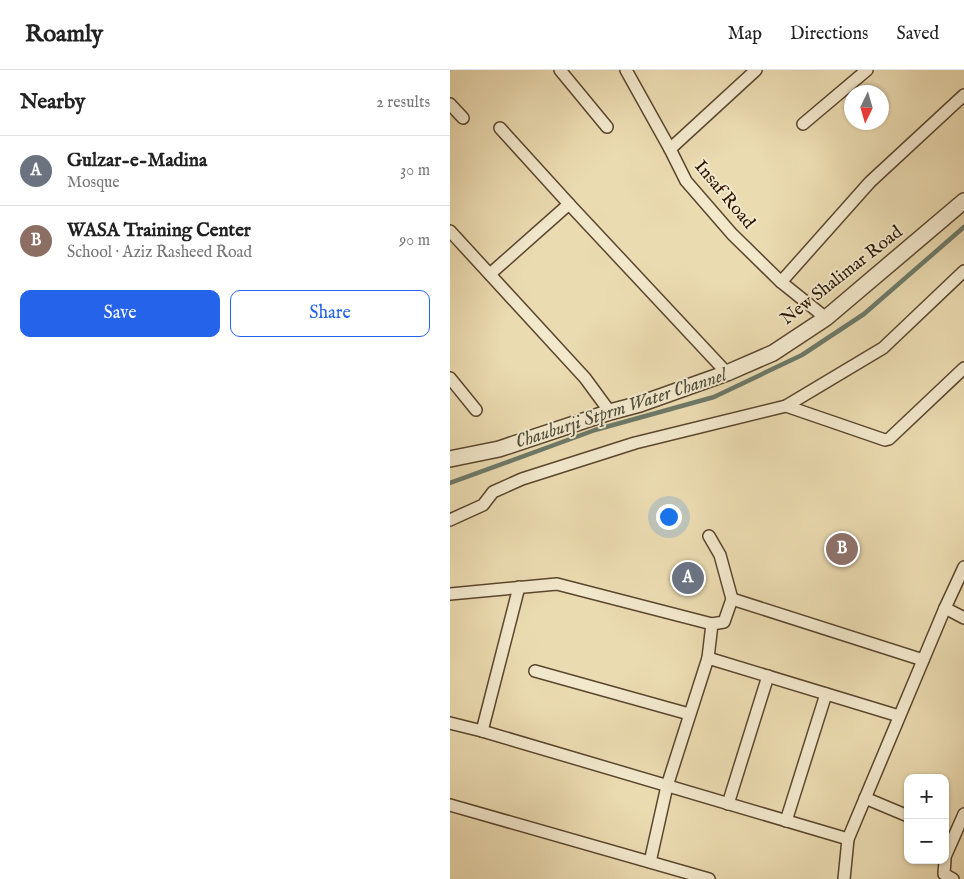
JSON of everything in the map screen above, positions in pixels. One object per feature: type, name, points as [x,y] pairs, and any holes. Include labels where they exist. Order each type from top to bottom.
[{"type":"street","points":[[560,70],[607,127]]},
{"type":"street","name":"Insaf Road","points":[[626,70],[686,181],[732,234],[781,282],[826,318]]},
{"type":"street","points":[[670,149],[756,70]]},
{"type":"street","points":[[803,124],[867,70]]},
{"type":"street","points":[[781,282],[870,182],[964,96]]},
{"type":"street","points":[[450,104],[463,118]]},
{"type":"street","points":[[500,128],[727,372]]},
{"type":"street","name":"New Shalimar Road","points":[[450,459],[499,449],[640,404],[773,353],[826,318],[964,202]]},
{"type":"street","points":[[490,274],[570,204]]},
{"type":"street","points":[[450,231],[586,378],[610,412]]},
{"type":"street","points":[[450,520],[483,505],[493,492],[522,479],[635,444],[786,406],[883,348],[964,271]]},
{"type":"street","points":[[786,406],[885,440],[889,439],[964,368]]},
{"type":"street","points":[[450,378],[476,410]]},
{"type":"street","points":[[450,594],[557,584],[712,624],[724,622],[732,598],[720,555],[708,536]]},
{"type":"street","points":[[844,879],[848,839],[964,567]]},
{"type":"street","points":[[482,731],[519,588]]},
{"type":"street","points":[[732,598],[923,660]]},
{"type":"street","points":[[945,608],[964,618]]},
{"type":"street","points":[[650,862],[667,786],[708,658],[712,624]]},
{"type":"street","points":[[708,658],[899,716]]},
{"type":"street","points":[[534,671],[690,714]]},
{"type":"street","points":[[728,804],[768,676]]},
{"type":"street","points":[[786,821],[826,694]]},
{"type":"street","points":[[450,723],[848,839]]},
{"type":"street","points":[[865,798],[904,814]]},
{"type":"street","points":[[450,805],[709,879]]},
{"type":"street","points":[[950,833],[964,814]]},
{"type":"street","points":[[945,864],[944,874],[953,879]]},
{"type":"waterway","name":"Chauburji Stprm Water Channel","points":[[450,483],[595,430],[714,397],[802,355],[864,314],[964,227]]},
{"type":"place","name":"WASA Training Center","points":[[842,549]]},
{"type":"place","name":"Gulzar-e-Madina","points":[[688,578]]}]
